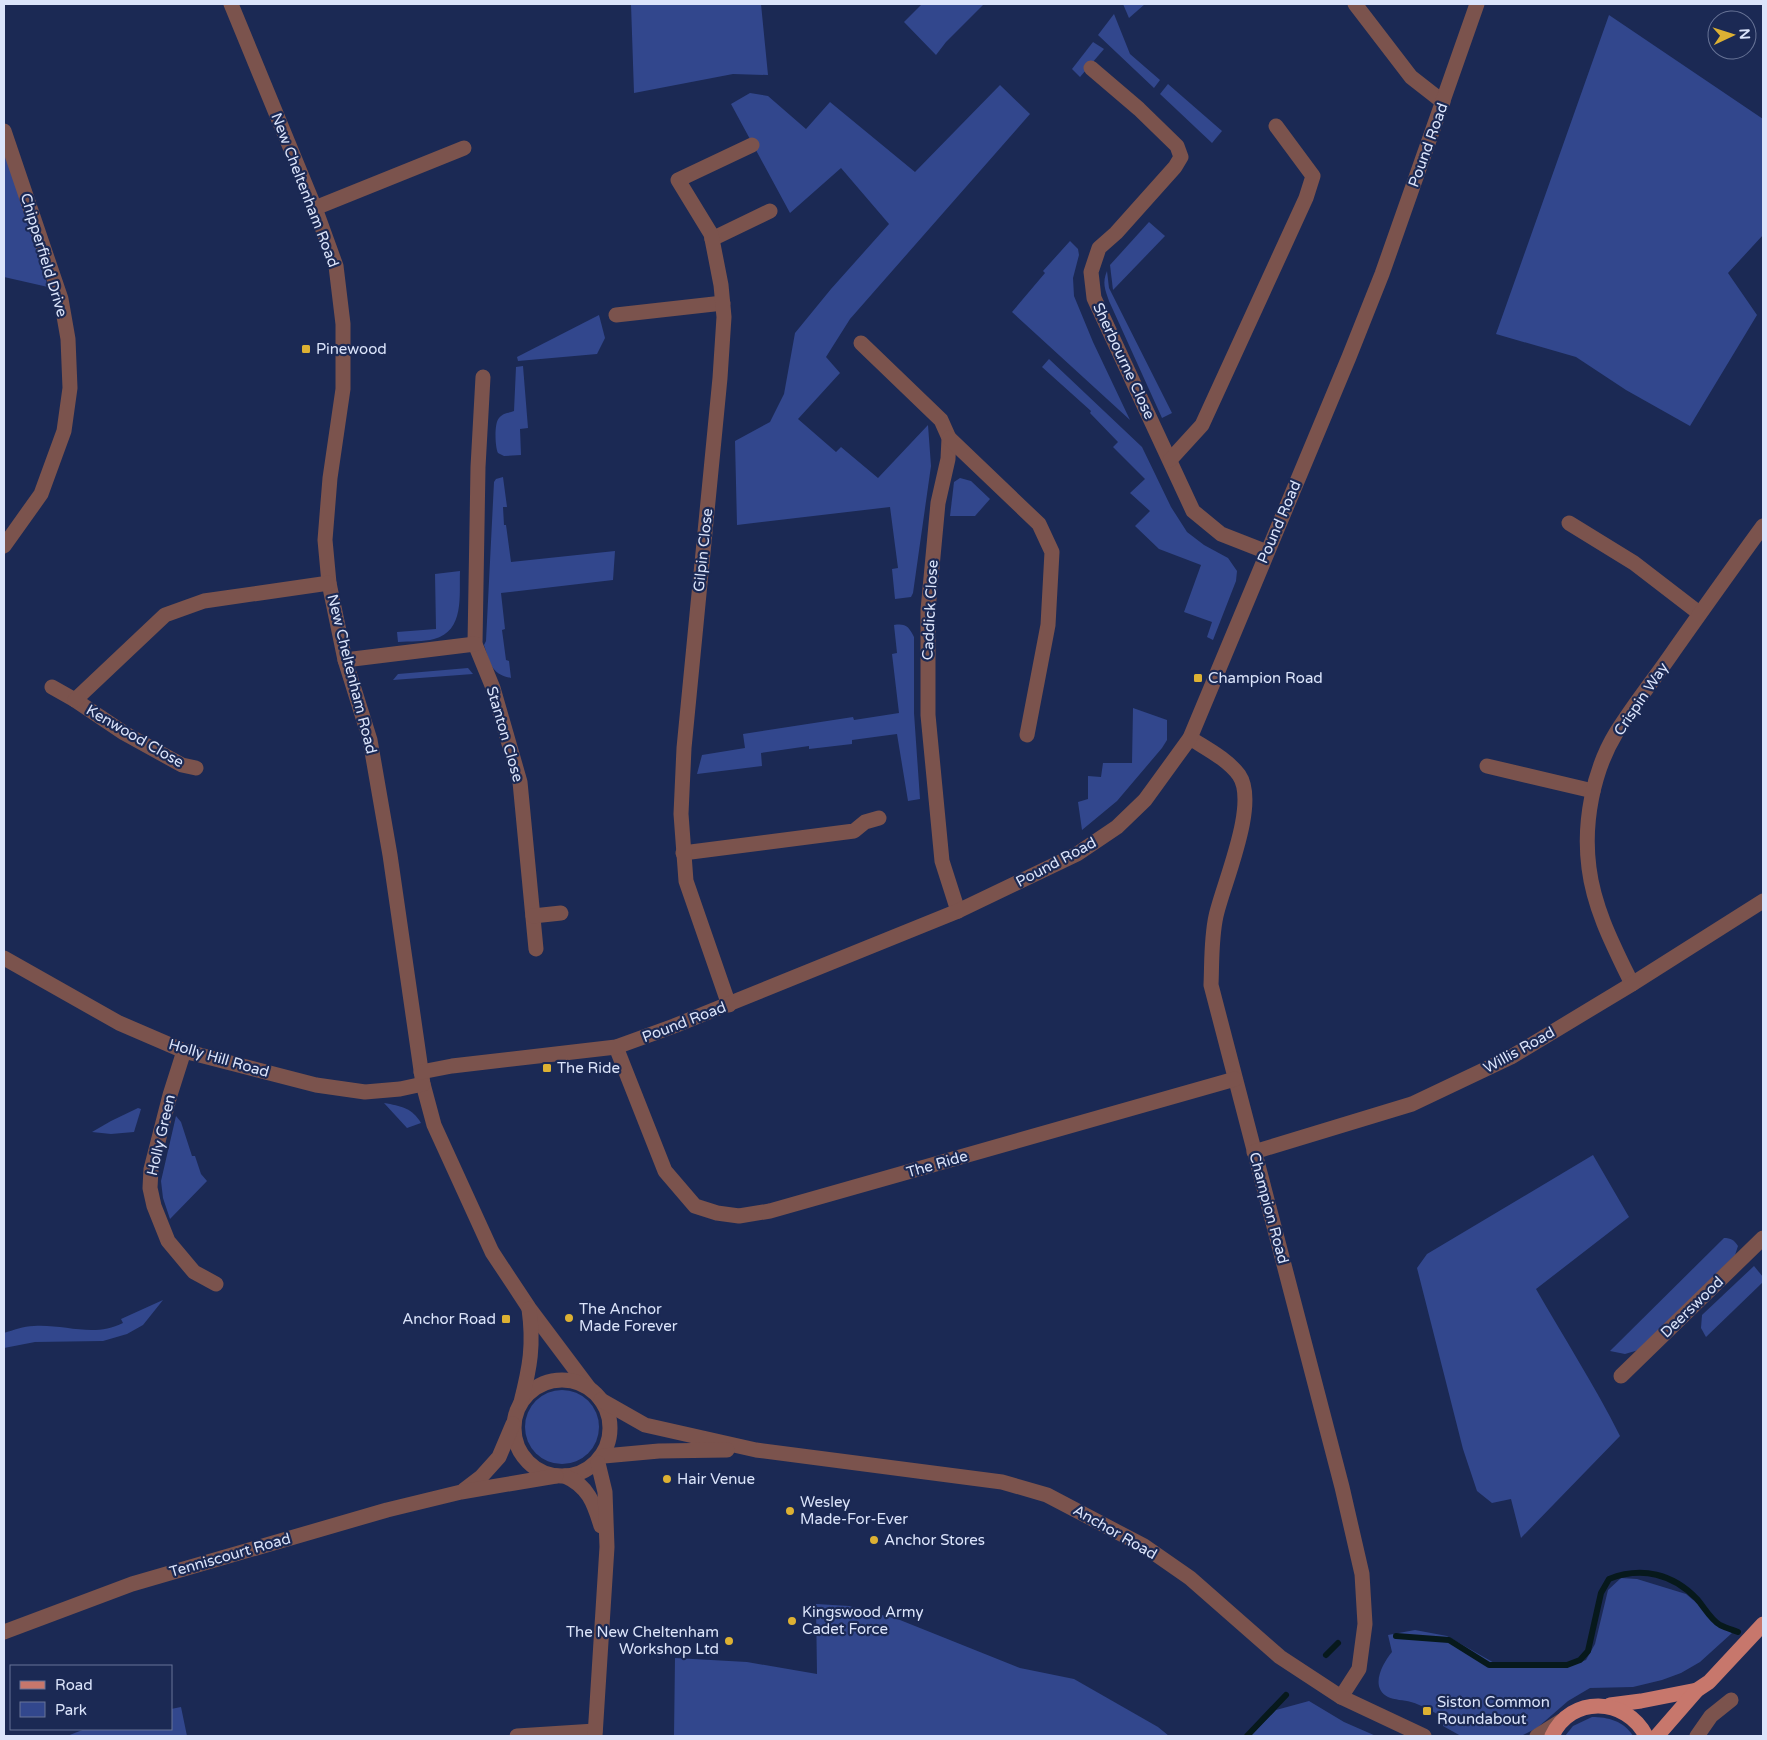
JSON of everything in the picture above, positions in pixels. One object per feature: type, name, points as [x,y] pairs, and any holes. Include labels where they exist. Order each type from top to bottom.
[{"type":"main road","points":[[1657,1736],[1697,1690],[1709,1682],[1763,1624]]},
{"type":"main road","points":[[1552,1736],[1566,1717],[1589,1706],[1607,1706],[1641,1701],[1697,1690]]},
{"type":"main road","points":[[1607,1706],[1627,1714],[1640,1726],[1646,1736]]},
{"type":"street","name":"New Cheltenham Road","points":[[231,4],[315,208],[336,266],[343,324],[343,390],[330,478],[325,540],[329,582],[345,660],[370,740],[390,855],[422,1078],[434,1125],[492,1252],[529,1308],[589,1388]]},
{"type":"street","points":[[1356,4],[1411,77],[1443,102]]},
{"type":"street","name":"Pound Road","points":[[422,1078],[452,1066],[616,1047],[728,1005],[958,911],[1077,854],[1117,827],[1145,800],[1190,738],[1349,357],[1382,274],[1476,4]]},
{"type":"street","name":"Sherbourne Close","points":[[1092,68],[1139,109],[1177,146],[1181,157],[1175,167],[1116,233],[1100,248],[1091,272],[1094,298],[1194,511],[1221,534],[1267,552]]},
{"type":"street","points":[[1170,460],[1202,424],[1306,198],[1313,176],[1276,126]]},
{"type":"street","name":"Chipperfield Drive","points":[[4,131],[61,299],[68,339],[70,388],[64,431],[41,494],[4,546]]},
{"type":"street","name":"Gilpin Close","points":[[728,1005],[686,881],[681,814],[684,748],[720,378],[724,317],[721,285],[711,234],[678,180],[752,144]]},
{"type":"street","points":[[315,208],[464,148]]},
{"type":"street","points":[[712,239],[770,211]]},
{"type":"street","points":[[616,315],[723,302]]},
{"type":"street","points":[[861,343],[941,420],[949,438],[1039,524],[1052,552],[1048,625],[1027,735]]},
{"type":"street","name":"Stanton Close","points":[[483,377],[478,466],[475,644],[493,688],[520,782],[536,949]]},
{"type":"street","name":"Caddick Close","points":[[949,438],[948,460],[938,503],[928,610],[928,715],[942,861],[958,911]]},
{"type":"street","points":[[1569,524],[1634,564],[1699,613]]},
{"type":"street","name":"Crispin Way","points":[[1632,984],[1611,941],[1595,898],[1589,867],[1587,830],[1593,791],[1602,764],[1616,734],[1699,613],[1763,526]]},
{"type":"street","name":"Kenwood Close","points":[[76,700],[165,615],[204,601],[329,582]]},
{"type":"street","points":[[345,660],[475,644]]},
{"type":"street","name":"Kenwood Close","points":[[52,687],[76,700],[124,733],[182,765],[196,768]]},
{"type":"street","name":"Champion Road","points":[[1190,738],[1229,765],[1240,777],[1245,793],[1244,818],[1216,916],[1212,948],[1211,985],[1342,1486],[1362,1574],[1366,1624],[1359,1669],[1341,1697]]},
{"type":"street","points":[[1487,766],[1593,791]]},
{"type":"street","points":[[683,853],[854,831],[864,822],[878,818]]},
{"type":"street","name":"Willis Road","points":[[1254,1152],[1412,1104],[1511,1057],[1632,984],[1763,901]]},
{"type":"street","points":[[532,916],[561,913]]},
{"type":"street","name":"Holly Hill Road","points":[[4,958],[119,1023],[184,1052],[316,1085],[365,1092],[400,1089],[422,1078]]},
{"type":"street","name":"The Ride","points":[[616,1047],[665,1171],[695,1206],[717,1213],[739,1216],[770,1211],[1235,1079]]},
{"type":"street","name":"Holly Green","points":[[184,1052],[170,1095],[151,1169],[150,1188],[154,1206],[168,1241],[194,1272],[216,1284]]},
{"type":"street","name":"Deerswood","points":[[1621,1376],[1763,1238]]},
{"type":"street","name":"New Cheltenham Road","points":[[520,1406],[529,1370],[532,1348],[529,1308]]},
{"type":"street","points":[[517,1736],[595,1734],[607,1547],[605,1492],[601,1460],[610,1437],[610,1427],[606,1408],[589,1388],[577,1382],[564,1380],[550,1381],[538,1386],[520,1406],[514,1421],[514,1434],[518,1447],[524,1458],[533,1467],[544,1473],[577,1481],[588,1494],[597,1512],[607,1547]]},
{"type":"street","name":"Anchor Road","points":[[601,1400],[644,1425],[756,1450],[1002,1482],[1047,1495],[1144,1546],[1190,1578],[1280,1657],[1341,1697],[1424,1736]]},
{"type":"street","name":"Tenniscourt Road","points":[[461,1492],[481,1477],[499,1457],[514,1421]]},
{"type":"street","name":"Anchor Road","points":[[601,1460],[659,1451],[756,1450]]},
{"type":"street","points":[[560,1476],[579,1474],[601,1460]]},
{"type":"street","name":"Tenniscourt Road","points":[[4,1632],[132,1584],[387,1510],[461,1492],[560,1476]]},
{"type":"street","points":[[1697,1736],[1711,1716],[1731,1700]]},
{"type":"street","points":[[1537,1736],[1566,1717]]},
{"type":"green space","points":[[631,4],[761,4],[768,75],[733,74],[634,93]]},
{"type":"green space","points":[[919,4],[983,5],[946,42],[936,55],[904,22],[921,5]]},
{"type":"green space","points":[[1123,4],[1145,4],[1129,18]]},
{"type":"green space","points":[[1114,14],[1130,54],[1160,80],[1154,88],[1098,35]]},
{"type":"green space","points":[[1609,15],[1763,119],[1763,235],[1728,273],[1757,315],[1690,426],[1626,390],[1576,357],[1496,334]]},
{"type":"green space","points":[[1093,42],[1104,49],[1080,77],[1072,69]]},
{"type":"green space","points":[[1168,84],[1222,131],[1212,143],[1160,94]]},
{"type":"green space","points":[[1000,85],[1030,114],[850,319],[826,357],[840,373],[798,419],[836,452],[841,447],[878,478],[928,425],[931,466],[913,593],[911,597],[895,599],[892,569],[898,568],[890,507],[737,525],[735,441],[770,422],[784,394],[795,333],[889,224],[841,168],[790,213],[731,104],[750,93],[768,96],[806,129],[830,102],[915,172]]},
{"type":"green space","points":[[4,144],[48,287],[4,277]]},
{"type":"green space","points":[[1149,222],[1165,236],[1113,290],[1110,265]]},
{"type":"green space","points":[[1070,241],[1078,249],[1079,255],[1073,278],[1074,296],[1093,342],[1130,420],[1012,312],[1045,273],[1043,271]]},
{"type":"green space","points":[[1107,271],[1109,288],[1172,413],[1162,418],[1109,301],[1104,283]]},
{"type":"green space","points":[[599,315],[605,338],[597,354],[518,361],[517,357]]},
{"type":"green space","points":[[1049,359],[1142,447],[1171,507],[1187,532],[1204,545],[1228,558],[1237,571],[1236,581],[1213,640],[1207,637],[1212,622],[1184,612],[1201,565],[1159,549],[1135,526],[1150,511],[1130,493],[1145,479],[1113,447],[1118,442],[1090,413],[1091,411],[1042,367]]},
{"type":"green space","points":[[523,366],[528,428],[520,429],[521,455],[504,456],[498,453],[497,450],[496,425],[501,416],[514,411],[516,367]]},
{"type":"green space","points":[[503,477],[507,507],[503,507],[504,525],[506,525],[511,562],[615,551],[613,580],[501,593],[505,629],[502,630],[506,660],[509,661],[511,678],[495,671],[484,645],[486,641],[494,482],[496,479]]},
{"type":"green space","points":[[960,478],[971,481],[990,499],[975,516],[950,516],[954,482]]},
{"type":"green space","points":[[460,571],[460,601],[456,620],[451,628],[444,635],[434,639],[398,642],[397,632],[436,629],[435,574]]},
{"type":"green space","points":[[894,625],[907,626],[914,637],[914,713],[920,799],[908,801],[897,734],[852,740],[852,744],[809,749],[809,746],[761,753],[762,766],[697,774],[702,755],[745,748],[743,734],[853,717],[854,720],[899,713],[892,654],[897,653]]},
{"type":"green space","points":[[468,668],[473,674],[393,680],[398,674]]},
{"type":"green space","points":[[1133,708],[1167,720],[1167,740],[1117,801],[1082,830],[1078,802],[1088,799],[1088,776],[1101,777],[1103,763],[1132,763]]},
{"type":"green space","points":[[384,1103],[406,1108],[421,1123],[407,1128]]},
{"type":"green space","points":[[138,1108],[141,1109],[134,1132],[111,1134],[92,1132],[111,1121]]},
{"type":"green space","points":[[176,1116],[181,1122],[192,1156],[195,1156],[201,1174],[207,1181],[170,1219],[163,1198],[161,1181]]},
{"type":"green space","points":[[1593,1155],[1629,1217],[1536,1289],[1590,1380],[1620,1436],[1521,1538],[1511,1499],[1492,1503],[1477,1491],[1463,1449],[1417,1268],[1427,1254]]},
{"type":"green space","points":[[1724,1238],[1729,1238],[1738,1246],[1735,1255],[1642,1349],[1625,1354],[1610,1351]]},
{"type":"green space","points":[[1754,1266],[1763,1277],[1763,1282],[1706,1337],[1701,1328],[1702,1315]]},
{"type":"green space","points":[[163,1300],[143,1325],[127,1334],[103,1341],[35,1342],[4,1348],[4,1333],[15,1329],[46,1326],[101,1330],[123,1323],[121,1319]]},
{"type":"green space","points":[[555,1390],[569,1390],[583,1396],[593,1406],[599,1420],[597,1441],[583,1458],[569,1464],[555,1464],[541,1458],[531,1448],[525,1434],[525,1420],[531,1406],[541,1396]]},
{"type":"green space","points":[[1621,1578],[1637,1579],[1686,1594],[1732,1633],[1700,1662],[1681,1673],[1633,1687],[1590,1688],[1568,1701],[1537,1728],[1521,1736],[1461,1736],[1443,1726],[1443,1717],[1415,1703],[1388,1697],[1382,1693],[1379,1687],[1382,1668],[1392,1652],[1388,1635],[1415,1630],[1447,1636],[1496,1664],[1575,1664],[1586,1660],[1595,1644],[1608,1590]]},
{"type":"green space","points":[[816,1604],[849,1606],[900,1620],[1020,1668],[1074,1679],[1158,1727],[1169,1736],[674,1736],[675,1658],[747,1662],[817,1674]]},
{"type":"green space","points":[[1309,1701],[1344,1722],[1376,1736],[1250,1736],[1276,1710]]},
{"type":"green space","points":[[181,1707],[187,1736],[67,1736],[82,1730],[172,1730],[172,1709]]},
{"type":"green space","points":[[1592,1717],[1604,1718],[1620,1723],[1633,1736],[1565,1736],[1573,1726]]},
{"type":"waterway","points":[[1396,1636],[1449,1640],[1489,1665],[1567,1665],[1580,1660],[1588,1651],[1601,1593],[1609,1579],[1633,1573],[1656,1575],[1678,1584],[1688,1590],[1717,1623],[1738,1632]]},
{"type":"waterway","points":[[1326,1655],[1338,1643]]},
{"type":"waterway","points":[[1247,1736],[1286,1695]]},
{"type":"place","name":"Pinewood","points":[[306,349]]},
{"type":"place","name":"Champion Road","points":[[1198,678]]},
{"type":"place","name":"The Ride","points":[[547,1068]]},
{"type":"place","name":"The Anchor Made Forever","points":[[569,1318]]},
{"type":"place","name":"Anchor Road","points":[[506,1319]]},
{"type":"place","name":"Hair Venue","points":[[667,1479]]},
{"type":"place","name":"Wesley Made-For-Ever","points":[[790,1511]]},
{"type":"place","name":"Anchor Stores","points":[[874,1540]]},
{"type":"place","name":"Kingswood Army Cadet Force","points":[[792,1621]]},
{"type":"place","name":"The New Cheltenham Workshop Ltd","points":[[729,1641]]},
{"type":"place","name":"Siston Common Roundabout","points":[[1427,1711]]}]
